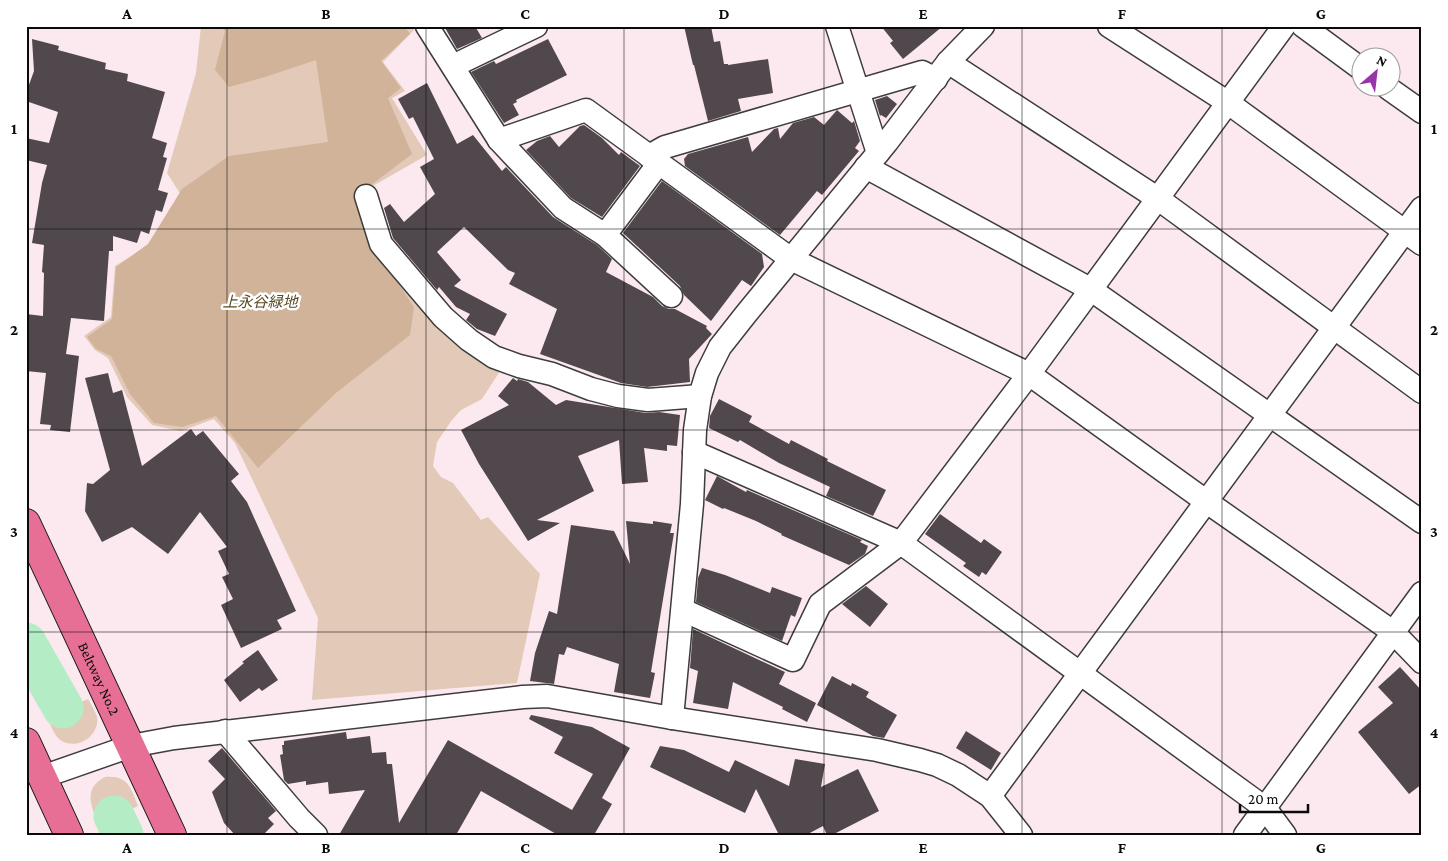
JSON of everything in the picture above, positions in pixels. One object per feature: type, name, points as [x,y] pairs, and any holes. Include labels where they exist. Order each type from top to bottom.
[{"type":"main road","name":"Beltway No.2","points":[[26,523],[172,835]]},
{"type":"main road","points":[[26,742],[69,835]]},
{"type":"street","points":[[427,26],[499,140],[563,208],[605,234],[671,296]]},
{"type":"street","points":[[453,66],[536,26]]},
{"type":"street","points":[[837,26],[858,91],[872,160],[1090,289],[1422,522]]},
{"type":"street","points":[[672,718],[683,610],[694,452],[700,396],[707,373],[720,347],[872,160],[942,70],[983,26]]},
{"type":"street","points":[[1109,26],[1227,102],[1413,238]]},
{"type":"street","points":[[683,610],[793,660],[820,604],[901,544],[1029,374],[1284,26]]},
{"type":"street","points":[[1303,26],[1350,61]]},
{"type":"street","points":[[605,234],[654,160],[665,147],[922,72],[942,70],[1157,198],[1422,392]]},
{"type":"street","points":[[1400,96],[1422,112]]},
{"type":"street","points":[[499,140],[586,110],[790,259],[1029,374],[1393,632],[1422,662]]},
{"type":"street","points":[[366,196],[382,244],[443,317],[469,340],[494,357],[618,396],[648,400],[700,396]]},
{"type":"street","points":[[990,796],[1334,328],[1413,238],[1422,208]]},
{"type":"street","points":[[694,452],[901,544],[1265,808],[1286,835]]},
{"type":"street","points":[[1245,835],[1422,593]]},
{"type":"street","points":[[42,778],[131,746],[225,731],[547,696],[672,718],[877,750],[920,760],[937,765],[958,775],[990,796],[1021,835]]},
{"type":"street","points":[[225,731],[299,818],[316,835]]},
{"type":"green space","name":"上永谷緑地","points":[[201,26],[411,26],[414,30],[383,62],[405,91],[392,98],[427,155],[357,195],[362,229],[418,298],[502,368],[482,399],[461,410],[452,420],[437,442],[433,466],[441,477],[453,483],[481,520],[488,517],[540,574],[517,683],[312,700],[318,618],[235,443],[214,419],[181,431],[152,425],[127,397],[108,358],[95,350],[84,336],[111,317],[115,266],[148,246],[181,195],[167,173],[196,73]]},
{"type":"green space","points":[[221,26],[404,26],[410,34],[381,61],[401,88],[388,98],[412,154],[359,194],[364,231],[414,307],[410,335],[337,392],[258,468],[216,416],[182,427],[154,423],[130,394],[111,356],[96,349],[87,337],[112,319],[116,267],[148,244],[182,189],[229,156],[328,142],[316,60],[229,87],[215,70],[225,31]]},
{"type":"green space","points":[[88,699],[97,717],[95,731],[91,736],[79,743],[65,743],[59,739],[47,718]]},
{"type":"green space","points":[[105,777],[119,778],[128,784],[138,806],[98,825],[92,805],[91,792],[93,787]]},
{"type":"building","points":[[444,26],[475,26],[482,38],[457,49]]},
{"type":"building","points":[[684,26],[711,26],[714,42],[720,41],[724,64],[768,59],[773,93],[738,99],[741,111],[708,121]]},
{"type":"building","points":[[881,26],[943,26],[903,59],[890,43],[893,41]]},
{"type":"building","points":[[32,39],[59,46],[58,50],[106,63],[105,69],[128,74],[127,81],[165,92],[152,138],[167,143],[163,157],[167,158],[158,190],[168,193],[162,212],[156,210],[149,234],[141,231],[137,243],[113,236],[113,251],[109,251],[104,321],[71,318],[66,354],[79,356],[70,432],[50,430],[51,425],[40,424],[46,373],[26,371],[26,314],[43,316],[44,273],[42,272],[44,245],[32,243],[42,183],[47,165],[26,160],[26,138],[49,143],[58,112],[26,101],[26,93],[34,71]]},
{"type":"building","points":[[548,39],[567,75],[516,100],[517,102],[513,104],[519,115],[504,123],[471,72],[494,61],[496,64]]},
{"type":"building","points":[[427,83],[457,144],[473,135],[502,171],[506,167],[553,217],[597,245],[612,259],[606,272],[653,297],[662,306],[675,309],[707,326],[706,328],[712,334],[689,359],[690,382],[647,387],[621,383],[540,354],[557,309],[509,284],[515,273],[508,270],[464,227],[437,252],[461,280],[454,286],[507,314],[495,336],[477,329],[466,320],[470,314],[456,307],[439,287],[437,290],[393,238],[384,208],[390,204],[404,222],[435,194],[420,167],[434,159],[413,117],[409,119],[398,99]]},
{"type":"building","points":[[887,96],[897,104],[886,118],[880,116],[875,100]]},
{"type":"building","points":[[837,110],[852,123],[854,121],[860,141],[855,148],[859,151],[822,195],[817,191],[780,235],[685,166],[684,159],[688,154],[748,137],[752,152],[774,129],[778,128],[780,139],[793,123],[814,117],[824,125]]},
{"type":"building","points":[[584,125],[602,138],[619,155],[621,152],[640,166],[602,217],[571,198],[526,150],[537,141],[550,136],[559,147],[580,126]]},
{"type":"building","points":[[662,181],[762,254],[764,267],[751,286],[742,280],[711,321],[684,295],[680,286],[623,233]]},
{"type":"building","points":[[108,373],[113,393],[122,390],[142,466],[191,429],[196,436],[203,431],[239,474],[231,481],[247,502],[296,611],[277,620],[282,629],[241,648],[221,605],[233,599],[222,577],[229,574],[218,551],[227,547],[200,512],[168,554],[132,527],[102,542],[85,511],[87,483],[93,484],[110,470],[85,378]]},
{"type":"building","points":[[513,378],[517,381],[518,379],[528,382],[556,405],[566,400],[646,413],[659,412],[680,415],[677,446],[667,445],[667,451],[644,448],[648,482],[622,484],[619,440],[578,456],[594,491],[537,520],[560,523],[528,541],[479,464],[461,430],[509,405],[498,396]]},
{"type":"building","points":[[719,399],[752,416],[749,422],[789,444],[791,440],[828,459],[827,461],[886,490],[873,516],[826,496],[830,487],[779,463],[740,440],[738,442],[709,428],[710,416]]},
{"type":"building","points":[[717,476],[746,492],[747,490],[862,540],[860,542],[868,546],[865,554],[849,565],[781,535],[756,521],[705,500]]},
{"type":"building","points":[[940,514],[981,543],[984,539],[1002,552],[986,575],[982,572],[979,577],[963,566],[966,563],[925,534]]},
{"type":"building","points":[[626,521],[653,524],[653,521],[672,524],[670,533],[674,533],[651,672],[655,673],[650,698],[614,692],[619,664],[567,647],[564,655],[559,654],[554,684],[530,681],[535,653],[549,611],[557,614],[571,525],[614,531],[630,564]]},
{"type":"building","points":[[702,568],[770,593],[772,587],[802,598],[795,617],[791,615],[782,641],[696,602],[698,578]]},
{"type":"building","points":[[866,586],[888,604],[870,627],[842,604]]},
{"type":"building","points":[[693,629],[785,672],[779,684],[816,703],[807,722],[782,709],[783,707],[733,682],[728,709],[693,703],[698,671],[690,668]]},
{"type":"building","points":[[258,650],[278,680],[262,691],[259,688],[240,702],[224,680],[244,663],[242,662]]},
{"type":"building","points":[[1400,667],[1422,691],[1422,784],[1409,794],[1358,732],[1393,703],[1378,687]]},
{"type":"building","points":[[832,676],[851,686],[852,683],[869,692],[866,697],[897,715],[884,738],[873,736],[817,705]]},
{"type":"building","points":[[531,715],[592,727],[630,748],[602,798],[612,804],[594,835],[558,835],[481,791],[456,835],[339,835],[365,790],[329,794],[328,782],[306,785],[306,781],[288,784],[284,780],[280,755],[283,754],[282,745],[284,745],[284,741],[346,732],[347,739],[370,736],[372,753],[386,752],[387,764],[392,764],[399,823],[448,740],[572,810],[593,774],[554,753],[563,737],[529,719]]},
{"type":"building","points":[[966,731],[1001,753],[991,770],[956,748]]},
{"type":"building","points":[[660,746],[684,750],[729,772],[735,760],[789,786],[795,759],[825,764],[821,787],[858,769],[879,811],[832,835],[827,835],[823,826],[806,835],[779,835],[756,789],[745,813],[650,767]]},
{"type":"building","points":[[222,748],[276,811],[268,818],[274,824],[263,835],[235,835],[224,823],[212,792],[225,779],[208,761]]},
{"type":"waterway","points":[[26,643],[63,708]]},
{"type":"waterway","points":[[114,816],[123,835]]}]
